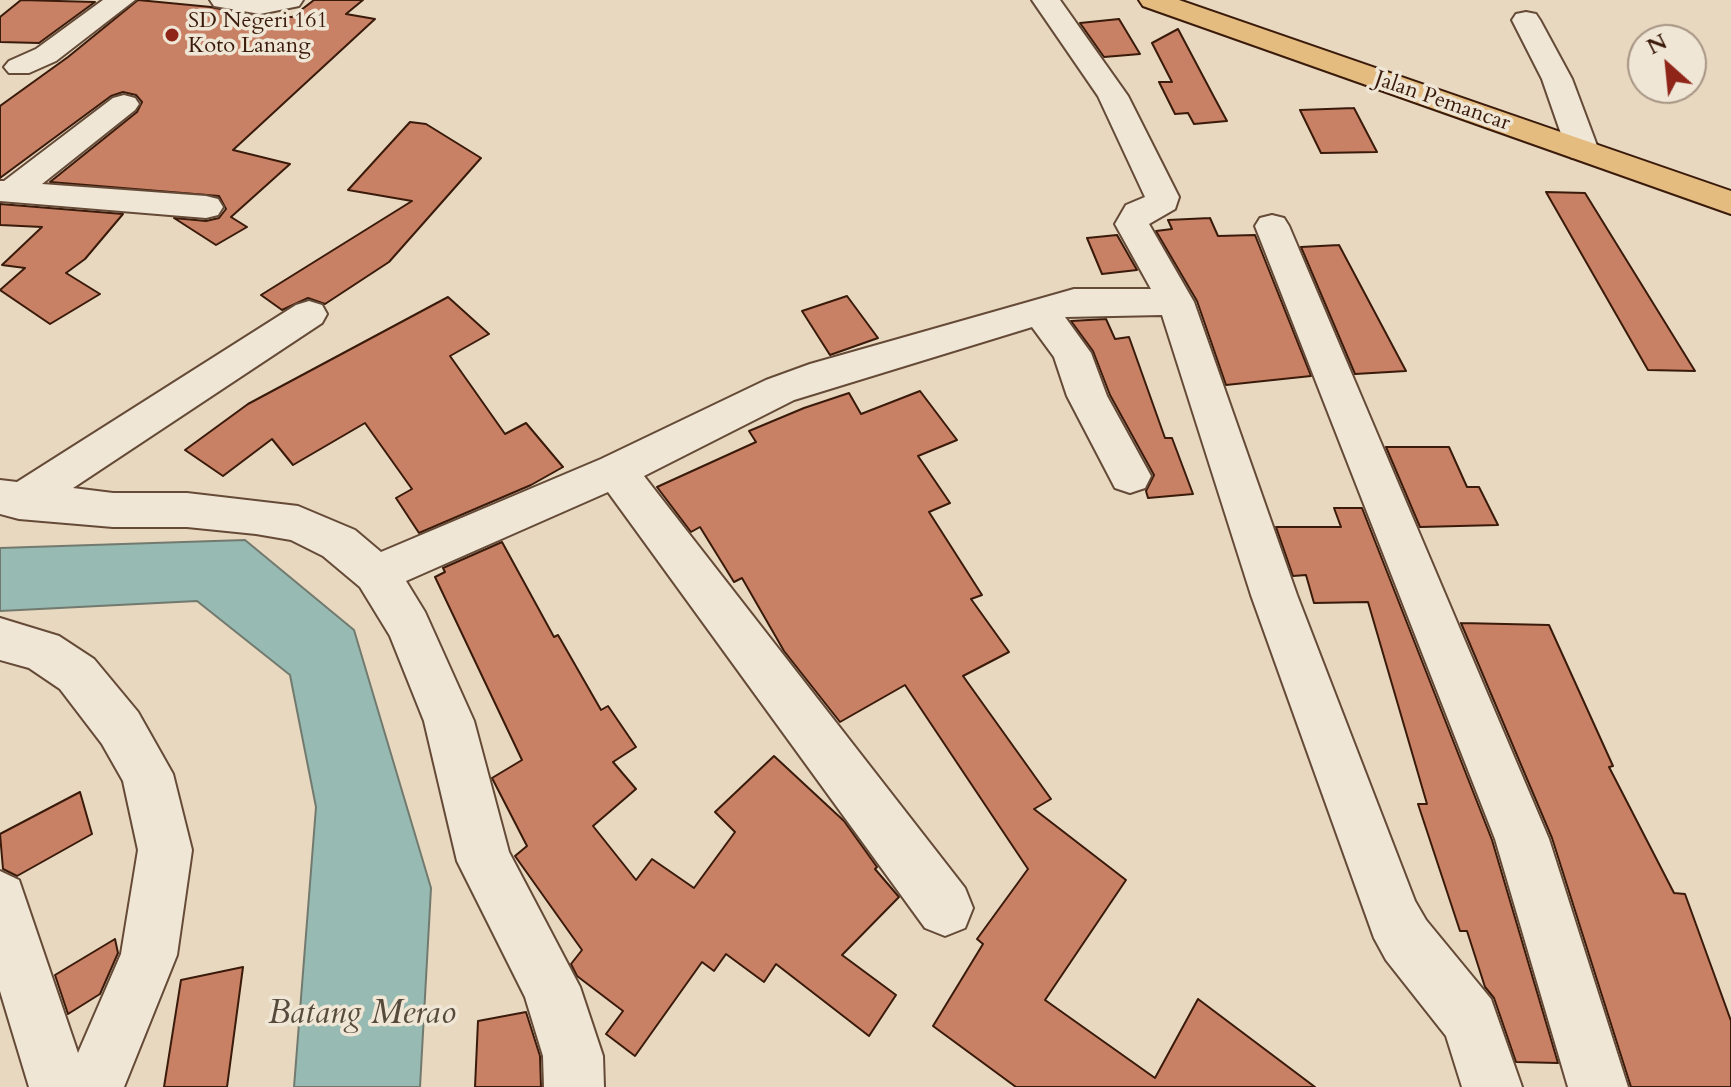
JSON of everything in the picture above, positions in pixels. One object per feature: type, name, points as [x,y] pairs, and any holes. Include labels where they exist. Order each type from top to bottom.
[{"type":"main road","name":"Jalan Pemancar","points":[[1153,0],[1731,203]]},
{"type":"street","points":[[8,71],[46,55],[121,0]]},
{"type":"street","points":[[224,0],[260,6],[289,0]]},
{"type":"street","points":[[1046,0],[1113,96],[1162,197],[1163,202],[1138,213],[1132,224],[1176,302],[1274,595],[1394,918],[1406,940],[1470,1020],[1492,1087]]},
{"type":"street","points":[[1526,20],[1557,79],[1583,151]]},
{"type":"street","points":[[5,192],[124,104]]},
{"type":"street","points":[[5,192],[206,207]]},
{"type":"street","points":[[1272,226],[1522,839],[1598,1087]]},
{"type":"street","points":[[376,574],[616,471],[780,390],[824,374],[1074,302],[1176,302]]},
{"type":"street","points":[[1040,312],[1072,353],[1087,396],[1130,476]]},
{"type":"street","points":[[10,500],[309,314]]},
{"type":"street","points":[[616,471],[945,908]]},
{"type":"street","points":[[10,500],[113,510],[187,510],[256,516],[298,524],[339,543],[376,574],[409,626],[449,721],[484,861],[551,987],[573,1056],[574,1087]]},
{"type":"street","points":[[0,639],[42,651],[77,674],[120,728],[147,774],[165,850],[149,955],[94,1087]]},
{"type":"street","points":[[0,899],[10,980],[59,1087]]},
{"type":"water","name":"Batang Merao","points":[[245,540],[354,630],[431,888],[420,1087],[294,1087],[316,807],[290,675],[197,601],[0,611],[0,548]]},
{"type":"building","points":[[21,0],[95,2],[39,43],[0,42],[0,17]]},
{"type":"building","points":[[138,0],[211,7],[259,17],[292,17],[314,0],[363,0],[346,14],[375,19],[233,150],[290,164],[231,217],[247,227],[216,245],[174,218],[206,221],[219,218],[226,209],[219,196],[50,182],[137,112],[142,102],[136,95],[123,92],[111,96],[0,178],[0,106],[68,57]]},
{"type":"building","points":[[1119,19],[1140,54],[1104,57],[1080,23]]},
{"type":"building","points":[[1178,29],[1227,121],[1194,124],[1188,113],[1175,114],[1159,82],[1172,82],[1152,43]]},
{"type":"building","points":[[1354,108],[1377,152],[1321,153],[1300,110]]},
{"type":"building","points":[[410,122],[426,124],[481,158],[389,262],[325,304],[308,298],[282,310],[261,295],[412,201],[348,190]]},
{"type":"building","points":[[1546,192],[1585,193],[1695,371],[1648,370]]},
{"type":"building","points":[[0,204],[123,214],[85,259],[66,273],[100,294],[50,324],[0,290],[25,268],[2,265],[42,227],[0,225]]},
{"type":"building","points":[[1210,218],[1218,236],[1255,235],[1311,376],[1226,385],[1197,301],[1156,231],[1172,229],[1168,220]]},
{"type":"building","points":[[1117,235],[1137,270],[1102,274],[1087,238]]},
{"type":"building","points":[[1339,245],[1406,371],[1355,374],[1301,247]]},
{"type":"building","points":[[847,296],[878,338],[830,355],[802,311]]},
{"type":"building","points":[[448,297],[489,334],[450,356],[505,434],[526,423],[563,467],[531,485],[419,533],[396,498],[412,489],[365,423],[293,465],[272,439],[223,476],[185,450],[248,404]]},
{"type":"building","points":[[1106,319],[1115,339],[1129,337],[1165,438],[1172,438],[1193,494],[1148,498],[1146,491],[1154,475],[1110,395],[1093,351],[1071,321]]},
{"type":"building","points":[[920,391],[957,440],[918,456],[950,503],[929,512],[982,595],[971,599],[1009,652],[963,676],[1051,799],[1034,809],[1126,880],[1045,1000],[1155,1078],[1198,999],[1315,1087],[1016,1087],[933,1026],[983,944],[977,939],[1028,869],[905,685],[840,722],[784,651],[742,578],[734,582],[700,527],[691,532],[657,487],[756,442],[749,431],[804,408],[849,393],[861,414]]},
{"type":"building","points":[[1386,447],[1449,447],[1467,487],[1479,487],[1498,525],[1420,527]]},
{"type":"building","points":[[1334,508],[1362,508],[1492,840],[1558,1063],[1516,1062],[1494,998],[1485,987],[1467,931],[1460,931],[1418,804],[1427,804],[1368,602],[1314,603],[1306,575],[1293,576],[1276,527],[1341,527]]},
{"type":"building","points":[[502,542],[554,637],[558,635],[601,710],[608,706],[636,747],[613,762],[636,789],[593,826],[636,880],[652,859],[694,888],[735,832],[715,812],[774,756],[844,821],[877,867],[875,869],[899,897],[842,955],[896,995],[869,1036],[776,964],[764,982],[726,954],[714,971],[702,962],[635,1056],[606,1034],[623,1011],[577,976],[571,964],[582,950],[515,856],[527,846],[492,778],[522,760],[435,577],[445,572],[443,568]]},
{"type":"building","points":[[1461,623],[1549,625],[1613,766],[1609,767],[1674,893],[1685,894],[1731,1021],[1731,1087],[1631,1087],[1552,838]]},
{"type":"building","points":[[80,792],[92,834],[17,876],[3,869],[0,834]]},
{"type":"building","points":[[115,939],[118,953],[100,994],[68,1014],[55,975]]},
{"type":"building","points":[[243,967],[227,1087],[164,1087],[181,980]]},
{"type":"building","points":[[526,1012],[540,1056],[541,1087],[475,1087],[478,1021]]},
{"type":"place","name":"SD Negeri 161 Koto Lanang","points":[[172,35]]}]
